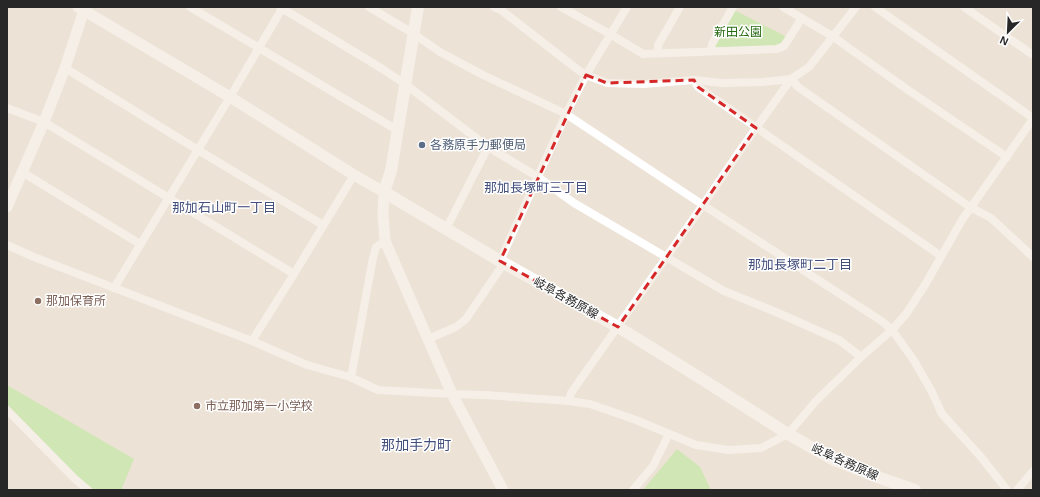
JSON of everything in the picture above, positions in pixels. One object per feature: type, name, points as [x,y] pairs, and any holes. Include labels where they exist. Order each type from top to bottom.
[{"type":"main road","points":[[384,192],[392,171],[418,7]]},
{"type":"main road","name":"岐阜各務原線","points":[[384,192],[502,262],[618,327],[788,434],[834,460],[891,486],[915,490]]},
{"type":"street","points":[[190,7],[399,130]]},
{"type":"street","points":[[370,7],[440,52],[483,75],[566,114],[883,322],[892,330],[913,359],[931,390],[942,414],[981,457],[1007,490]]},
{"type":"street","points":[[494,7],[501,10],[577,69],[586,75],[607,83],[643,84],[694,80],[723,83],[763,82],[791,79]]},
{"type":"street","points":[[561,7],[643,54],[777,49],[784,46],[802,18]]},
{"type":"street","points":[[428,339],[456,326],[466,319],[502,262],[566,114],[586,75],[627,7]]},
{"type":"street","points":[[658,53],[658,45],[680,7]]},
{"type":"street","points":[[711,51],[712,44],[733,7]]},
{"type":"street","points":[[784,7],[832,36],[1007,157]]},
{"type":"street","points":[[569,401],[571,393],[791,79],[809,67],[856,7]]},
{"type":"street","points":[[7,245],[252,341],[307,365],[350,377],[378,390],[484,395],[569,401],[590,404],[636,420],[696,445],[728,450],[761,448],[788,434],[815,402],[861,357],[892,330],[906,314],[970,207],[1033,119],[875,7]]},
{"type":"street","points":[[964,7],[1033,55]]},
{"type":"street","points":[[7,207],[44,122],[65,68],[83,8],[384,192],[383,214],[385,241],[452,394],[503,490]]},
{"type":"street","points":[[114,288],[259,49],[282,8],[406,84],[488,147],[538,177],[574,203],[724,291],[839,340],[861,357]]},
{"type":"street","points":[[65,68],[323,225]]},
{"type":"street","points":[[791,79],[798,87],[970,207],[991,218],[1033,257]]},
{"type":"street","points":[[694,80],[698,87],[941,256]]},
{"type":"street","points":[[7,108],[44,122],[294,274]]},
{"type":"street","points":[[446,229],[488,147]]},
{"type":"street","points":[[22,172],[140,244]]},
{"type":"street","points":[[252,341],[354,174]]},
{"type":"street","points":[[350,377],[373,258],[376,247],[385,241]]},
{"type":"street","points":[[7,410],[75,479],[88,490]]},
{"type":"street","points":[[633,490],[653,466],[669,434]]},
{"type":"street","points":[[1017,490],[1033,471]]},
{"type":"highlighted area","points":[[586,75],[607,83],[694,80],[698,87],[756,128],[618,327],[500,261]]},
{"type":"green space","name":"新田公園","points":[[732,9],[789,38],[784,46],[711,51]]},
{"type":"green space","points":[[7,385],[134,459],[122,488],[124,490],[84,490],[7,404]]},
{"type":"green space","points":[[677,449],[700,467],[711,490],[643,490]]},
{"type":"place","name":"各務原手力郵便局","points":[[422,145]]},
{"type":"place","name":"那加保育所","points":[[38,301]]},
{"type":"place","name":"市立那加第一小学校","points":[[197,406]]},
{"type":"district","name":"那加長塚町三丁目","points":[[536,187]]},
{"type":"district","name":"那加石山町一丁目","points":[[224,207]]},
{"type":"district","name":"那加長塚町二丁目","points":[[800,264]]},
{"type":"district","name":"那加手力町","points":[[416,445]]}]
